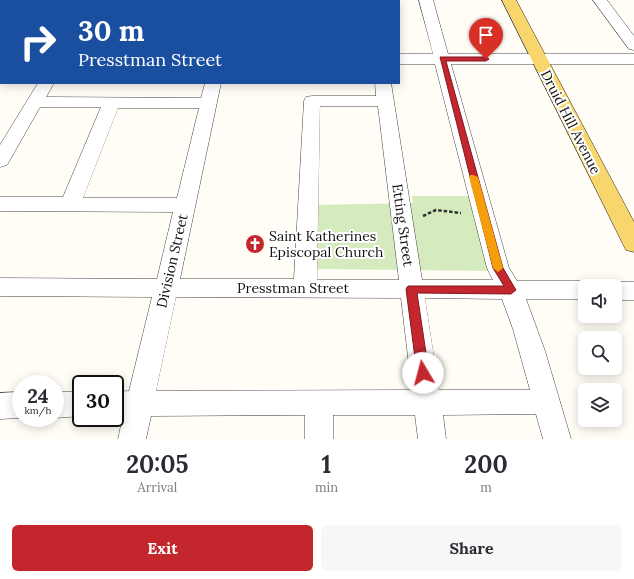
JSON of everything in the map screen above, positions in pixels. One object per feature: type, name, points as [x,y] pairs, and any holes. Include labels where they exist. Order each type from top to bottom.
[{"type":"main road","name":"Druid Hill Avenue","points":[[509,0],[634,244]]},
{"type":"street","points":[[426,0],[498,268],[511,290],[520,315],[557,439]]},
{"type":"street","points":[[600,0],[634,46]]},
{"type":"street","points":[[400,59],[634,60]]},
{"type":"street","points":[[0,161],[45,84]]},
{"type":"street","points":[[305,288],[312,101],[384,92]]},
{"type":"street","name":"Etting Street","points":[[384,92],[432,439]]},
{"type":"street","points":[[35,102],[112,102],[210,93]]},
{"type":"street","name":"Division Street","points":[[132,439],[128,404],[166,288],[210,93]]},
{"type":"street","points":[[70,205],[112,102]]},
{"type":"street","points":[[0,204],[185,205]]},
{"type":"street","name":"Presstman Street","points":[[0,287],[578,290]]},
{"type":"street","points":[[622,291],[634,291]]},
{"type":"street","points":[[128,404],[545,402]]},
{"type":"street","points":[[319,403],[319,439]]},
{"type":"street","points":[[0,406],[12,405]]},
{"type":"path","points":[[422,217],[428,212],[440,209],[455,212],[474,220],[488,234]]},
{"type":"green space","points":[[412,196],[476,196],[496,271],[317,269],[316,205],[413,203]]},
{"type":"slow traffic","points":[[473,177],[498,268]]},
{"type":"place","name":"Saint Katherines Episcopal Church","points":[[255,244]]},
{"type":"route","points":[[423,373],[412,289],[511,290],[498,268],[442,59],[486,59]]}]
